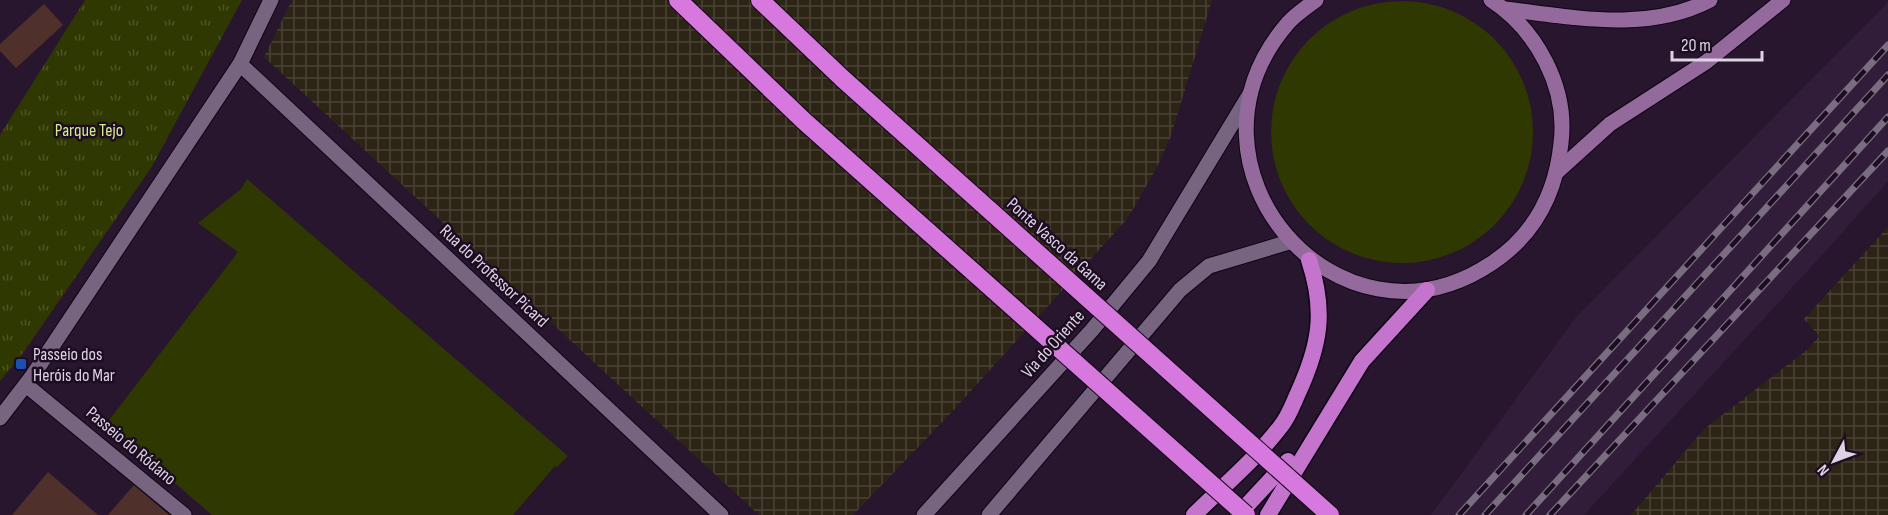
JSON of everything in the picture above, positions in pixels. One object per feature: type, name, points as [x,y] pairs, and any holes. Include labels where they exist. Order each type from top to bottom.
[{"type":"highway","points":[[678,0],[804,122],[1246,515]]},
{"type":"highway","name":"Ponte Vasco da Gama","points":[[760,0],[870,103],[1330,515]]},
{"type":"highway","points":[[1194,515],[1254,456],[1282,425],[1290,412],[1309,370],[1318,336],[1320,299],[1310,260]]},
{"type":"highway","points":[[1268,515],[1367,354],[1427,290]]},
{"type":"highway","points":[[1238,515],[1323,423]]},
{"type":"main road","points":[[1316,0],[1289,21],[1265,55],[1250,94],[1246,146],[1259,198],[1289,242],[1310,260],[1346,280],[1386,290],[1427,290],[1472,276],[1511,250],[1541,214],[1558,171],[1563,127],[1555,83],[1536,43],[1505,9],[1491,0]]},
{"type":"main road","points":[[1505,9],[1590,19],[1642,20],[1685,11],[1710,0]]},
{"type":"main road","points":[[1558,171],[1610,124],[1706,62],[1784,0]]},
{"type":"street","points":[[0,418],[26,385],[240,63],[271,0]]},
{"type":"street","name":"Rua do Professor Picard","points":[[240,63],[721,515]]},
{"type":"street","name":"Via do Oriente","points":[[924,515],[1092,330],[1143,270],[1162,244],[1250,94]]},
{"type":"street","points":[[989,515],[1167,304],[1194,278],[1209,266],[1227,258],[1289,242]]},
{"type":"street","name":"Passeio do Ródano","points":[[26,385],[184,515]]},
{"type":"street","points":[[984,515],[1004,497]]},
{"type":"shaded area","points":[[292,0],[1212,0],[1171,136],[1157,167],[1128,218],[950,414],[853,515],[759,515],[264,57]]},
{"type":"shaded area","points":[[1888,2],[1888,181],[1834,242],[1584,515],[1431,515],[1576,317]]},
{"type":"shaded area","points":[[1888,227],[1888,515],[1631,515],[1704,429],[1807,350],[1819,336],[1804,319]]},
{"type":"green space","name":"Parque Tejo","points":[[85,0],[242,0],[151,168],[23,353],[0,381],[0,135]]},
{"type":"green space","points":[[1402,1],[1428,3],[1452,11],[1475,23],[1495,39],[1511,59],[1523,82],[1531,106],[1533,132],[1531,158],[1523,182],[1511,205],[1495,225],[1475,241],[1452,253],[1428,261],[1402,263],[1376,261],[1352,253],[1329,241],[1309,225],[1293,205],[1281,182],[1273,158],[1271,132],[1273,106],[1281,82],[1293,59],[1309,39],[1329,23],[1352,11],[1376,3]]},
{"type":"green space","points":[[247,179],[568,456],[557,467],[555,466],[513,515],[212,515],[106,424],[238,252],[198,223],[241,189]]},
{"type":"building","points":[[44,4],[63,25],[16,68],[0,51],[0,44]]},
{"type":"building","points":[[48,472],[98,515],[12,515]]},
{"type":"building","points":[[134,485],[169,515],[108,515]]},
{"type":"railway","points":[[1459,515],[1888,45]]},
{"type":"railway","points":[[1485,515],[1888,75]]},
{"type":"railway","points":[[1526,515],[1888,117]]},
{"type":"railway","points":[[1550,515],[1888,151]]},
{"type":"place","name":"Passeio dos Heróis do Mar","points":[[21,364]]}]
